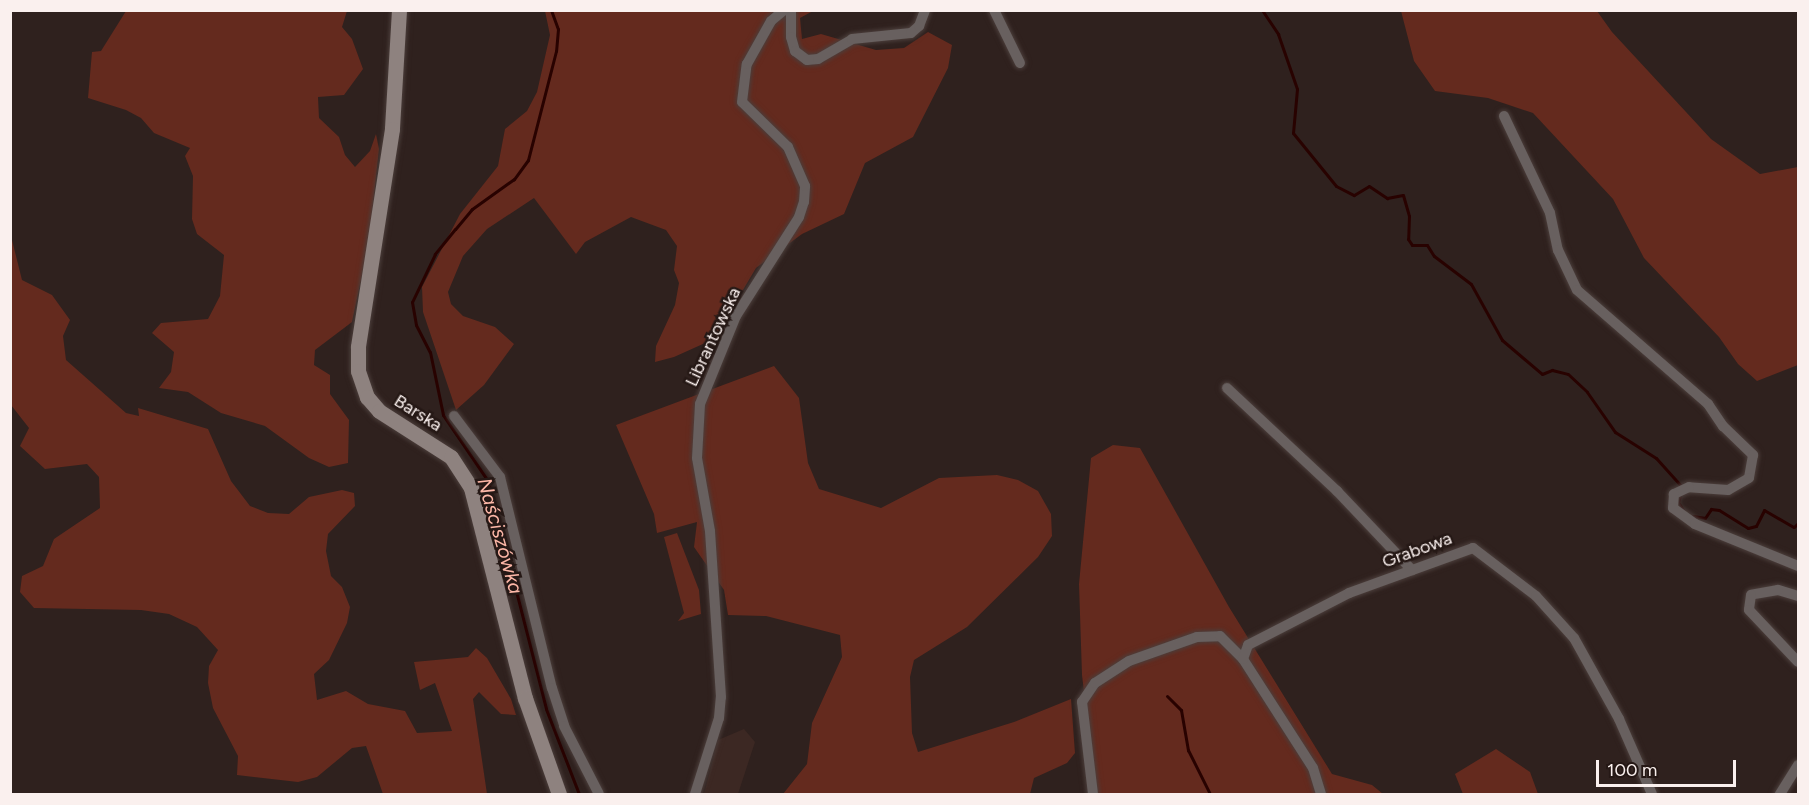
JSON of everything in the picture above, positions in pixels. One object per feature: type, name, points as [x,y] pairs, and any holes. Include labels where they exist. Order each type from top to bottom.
[{"type":"street","name":"Barska","points":[[399,10],[392,129],[358,347],[359,378],[379,411],[451,458],[471,488],[525,698],[559,795]]},
{"type":"street","name":"Librantowska","points":[[695,795],[719,718],[721,697],[710,531],[697,459],[700,404],[736,316],[799,217],[804,202],[805,186],[788,147],[742,102],[747,64],[771,21],[784,10]]},
{"type":"street","points":[[791,10],[791,37],[795,51],[807,60],[818,59],[852,39],[910,33],[919,26],[925,10]]},
{"type":"street","points":[[994,10],[1020,63]]},
{"type":"street","points":[[1504,116],[1550,213],[1558,250],[1577,291],[1708,404],[1722,426],[1753,455],[1749,478],[1728,490],[1689,487],[1674,494],[1673,508],[1695,524],[1798,566]]},
{"type":"street","points":[[1227,388],[1337,491],[1412,570]]},
{"type":"street","points":[[454,416],[500,477],[552,688],[564,726],[599,795]]},
{"type":"street","name":"Grabowa","points":[[1243,659],[1248,645],[1349,593],[1473,548],[1536,596],[1574,638],[1619,719],[1652,795]]},
{"type":"street","points":[[1798,596],[1778,590],[1751,595],[1749,610],[1798,662]]},
{"type":"street","points":[[1093,795],[1082,702],[1095,683],[1129,662],[1197,637],[1220,636],[1243,659],[1313,768],[1321,795]]},
{"type":"street","points":[[1780,795],[1798,765]]},
{"type":"shaded area","points":[[126,11],[347,11],[342,27],[352,39],[363,69],[344,95],[318,97],[319,118],[339,137],[345,155],[355,167],[370,151],[376,134],[379,149],[369,242],[352,322],[315,350],[314,365],[330,375],[330,394],[349,420],[348,463],[329,467],[309,458],[265,426],[221,413],[188,392],[159,388],[171,372],[174,352],[152,333],[161,323],[208,319],[220,296],[224,255],[197,234],[192,219],[193,176],[185,156],[190,148],[154,133],[141,118],[126,110],[88,98],[92,52],[101,51]]},
{"type":"shaded area","points":[[545,11],[813,11],[800,18],[802,39],[821,34],[876,50],[904,48],[928,32],[952,45],[948,68],[913,137],[865,163],[844,214],[802,234],[756,268],[714,339],[674,357],[655,362],[656,346],[675,305],[679,283],[674,270],[677,246],[666,230],[631,217],[585,242],[576,254],[534,198],[487,229],[463,256],[448,292],[451,304],[463,316],[495,327],[514,344],[484,385],[456,410],[423,312],[422,287],[460,214],[498,166],[505,129],[527,111],[537,92],[550,35]]},
{"type":"shaded area","points":[[1401,11],[1597,11],[1612,32],[1711,139],[1760,174],[1798,167],[1798,365],[1757,381],[1738,364],[1719,337],[1644,258],[1613,199],[1533,113],[1488,98],[1435,91],[1414,61]]},
{"type":"shaded area","points":[[10,197],[12,240],[22,280],[52,295],[70,320],[63,336],[66,360],[126,413],[139,416],[138,408],[208,429],[231,481],[250,506],[268,513],[289,514],[309,497],[342,490],[354,493],[355,506],[328,534],[326,551],[331,576],[342,587],[350,607],[347,623],[329,660],[314,674],[317,700],[346,691],[368,704],[405,711],[417,733],[452,731],[435,683],[420,690],[414,662],[468,657],[476,648],[487,658],[511,699],[516,715],[501,714],[479,692],[473,699],[487,794],[383,794],[366,746],[352,748],[317,777],[298,782],[237,775],[238,756],[213,708],[208,683],[209,666],[218,650],[197,627],[169,614],[141,610],[34,608],[20,592],[22,576],[43,566],[54,539],[100,508],[99,477],[87,464],[45,469],[20,446],[29,428],[11,405]]},
{"type":"shaded area","points":[[774,366],[799,398],[808,463],[819,489],[881,508],[939,478],[997,475],[1018,480],[1038,491],[1051,514],[1052,536],[1038,557],[967,627],[914,660],[910,677],[912,733],[918,752],[1014,722],[1071,699],[1075,753],[1067,763],[1034,778],[1030,794],[783,794],[807,764],[812,723],[842,657],[840,635],[766,616],[728,615],[724,590],[694,547],[697,522],[657,533],[654,514],[616,425]]},
{"type":"shaded area","points":[[1113,445],[1140,448],[1229,607],[1332,774],[1372,785],[1383,794],[1096,794],[1082,675],[1079,584],[1091,458]]},
{"type":"shaded area","points":[[677,533],[699,590],[701,614],[678,621],[684,613],[664,537]]},
{"type":"shaded area","points":[[744,729],[755,742],[738,794],[704,794],[718,740]]},
{"type":"shaded area","points":[[1496,749],[1530,772],[1538,794],[1463,794],[1455,774]]},
{"type":"waterway","name":"Naściszówka","points":[[551,10],[558,29],[556,51],[528,160],[514,179],[472,209],[455,229],[435,254],[412,302],[416,325],[430,352],[443,415],[488,481],[546,709],[579,794]]},
{"type":"waterway","points":[[1262,10],[1278,34],[1297,89],[1293,133],[1336,186],[1354,195],[1369,186],[1387,198],[1403,195],[1409,216],[1408,239],[1412,245],[1427,245],[1434,256],[1471,284],[1502,340],[1542,374],[1552,370],[1568,374],[1587,392],[1615,432],[1656,458],[1681,486]]},
{"type":"waterway","points":[[1680,495],[1678,502],[1683,510]]},
{"type":"waterway","points":[[1693,516],[1705,518],[1711,509],[1719,510],[1748,528],[1756,526],[1764,510],[1794,527],[1798,523]]},
{"type":"waterway","points":[[1167,696],[1181,710],[1188,750],[1210,794]]}]
